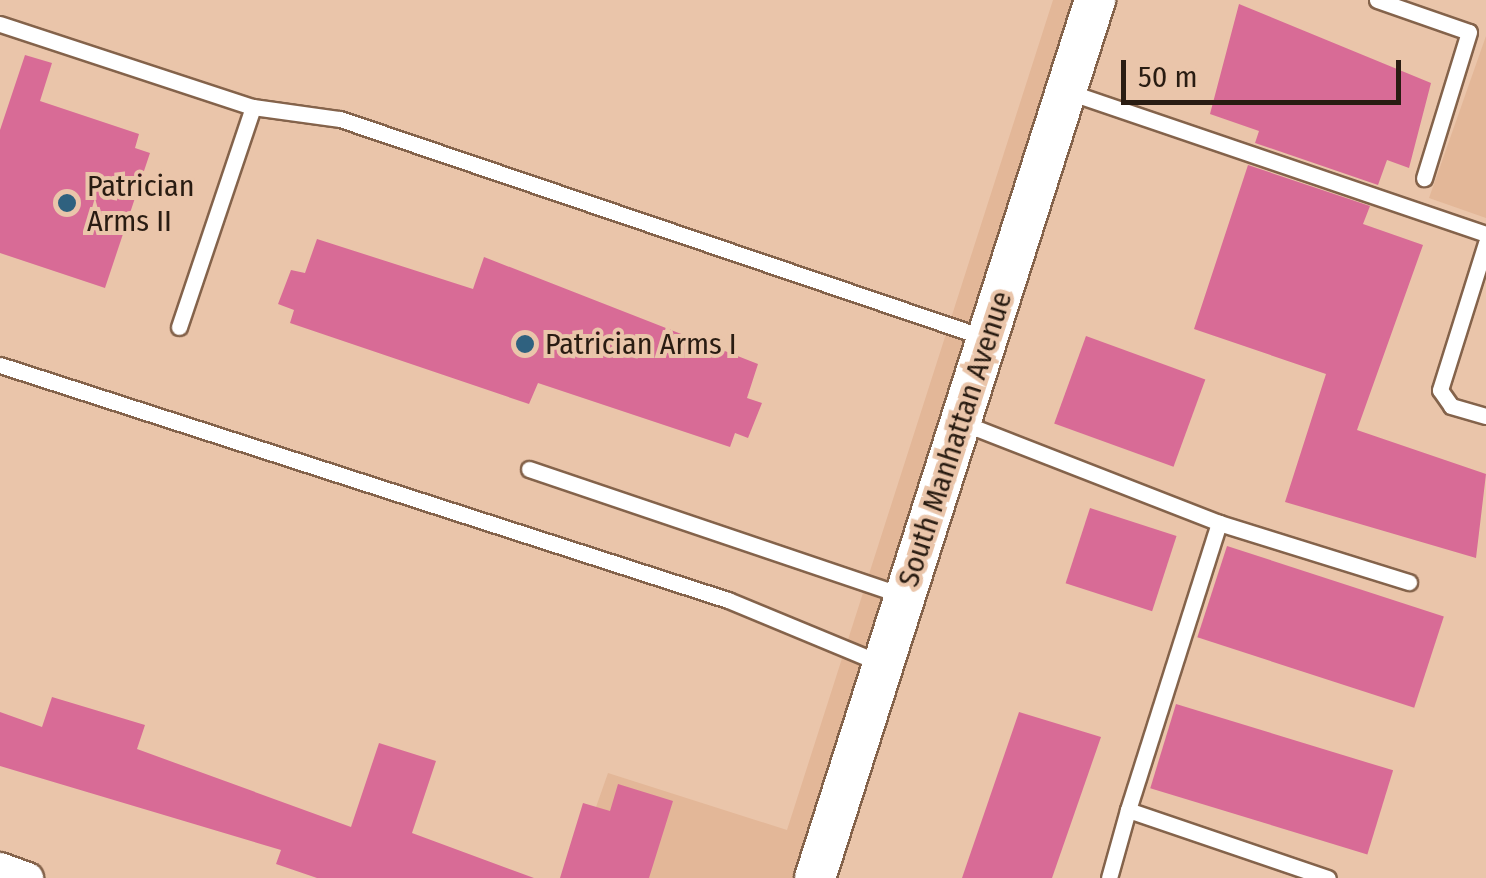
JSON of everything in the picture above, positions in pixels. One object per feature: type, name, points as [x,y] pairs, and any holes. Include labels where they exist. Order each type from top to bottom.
[{"type":"main road","name":"South Manhattan Avenue","points":[[816,878],[1095,0]]},
{"type":"street","points":[[0,868],[28,878]]},
{"type":"lane","points":[[1377,0],[1469,32],[1424,178]]},
{"type":"lane","points":[[0,24],[253,106],[340,119],[987,338]]},
{"type":"lane","points":[[1066,92],[1486,234]]},
{"type":"lane","points":[[180,327],[253,106]]},
{"type":"lane","points":[[1486,243],[1440,390],[1451,406],[1486,416]]},
{"type":"lane","points":[[0,364],[728,600],[884,664]]},
{"type":"lane","points":[[961,422],[1219,524],[1409,582]]},
{"type":"lane","points":[[529,469],[905,596]]},
{"type":"lane","points":[[1109,878],[1219,524]]},
{"type":"lane","points":[[1128,810],[1328,878]]},
{"type":"shaded area","points":[[1053,0],[1075,0],[795,878],[571,878],[608,773],[787,830]]},
{"type":"shaded area","points":[[1486,36],[1486,218],[1429,198]]},
{"type":"building","points":[[1239,4],[1431,83],[1409,168],[1387,160],[1378,185],[1255,143],[1259,131],[1210,114]]},
{"type":"building","name":"Patrician Arms II","points":[[25,55],[52,63],[40,101],[139,134],[135,148],[150,153],[105,288],[0,253],[0,130]]},
{"type":"building","points":[[1248,165],[1370,206],[1363,224],[1423,245],[1357,430],[1486,474],[1476,558],[1285,502],[1326,374],[1194,329]]},
{"type":"building","name":"Patrician Arms I","points":[[317,239],[473,289],[484,257],[758,364],[747,398],[762,403],[748,438],[735,433],[730,447],[538,383],[529,404],[290,323],[294,310],[278,304],[291,270],[305,273]]},
{"type":"building","points":[[1086,336],[1205,379],[1174,467],[1054,423]]},
{"type":"building","points":[[1090,508],[1177,536],[1152,611],[1066,583]]},
{"type":"building","points":[[1227,546],[1444,616],[1414,708],[1197,637]]},
{"type":"building","points":[[52,697],[145,725],[137,749],[351,827],[379,743],[436,761],[412,833],[534,878],[317,878],[276,864],[281,850],[0,766],[0,712],[42,727]]},
{"type":"building","points":[[1176,704],[1393,770],[1367,855],[1150,788]]},
{"type":"building","points":[[1019,712],[1101,737],[1052,878],[962,878]]},
{"type":"building","points":[[618,784],[673,801],[649,878],[560,878],[583,803],[610,811]]},
{"type":"place","name":"Patrician Arms II","points":[[67,203]]},
{"type":"place","name":"Patrician Arms I","points":[[525,344]]}]
